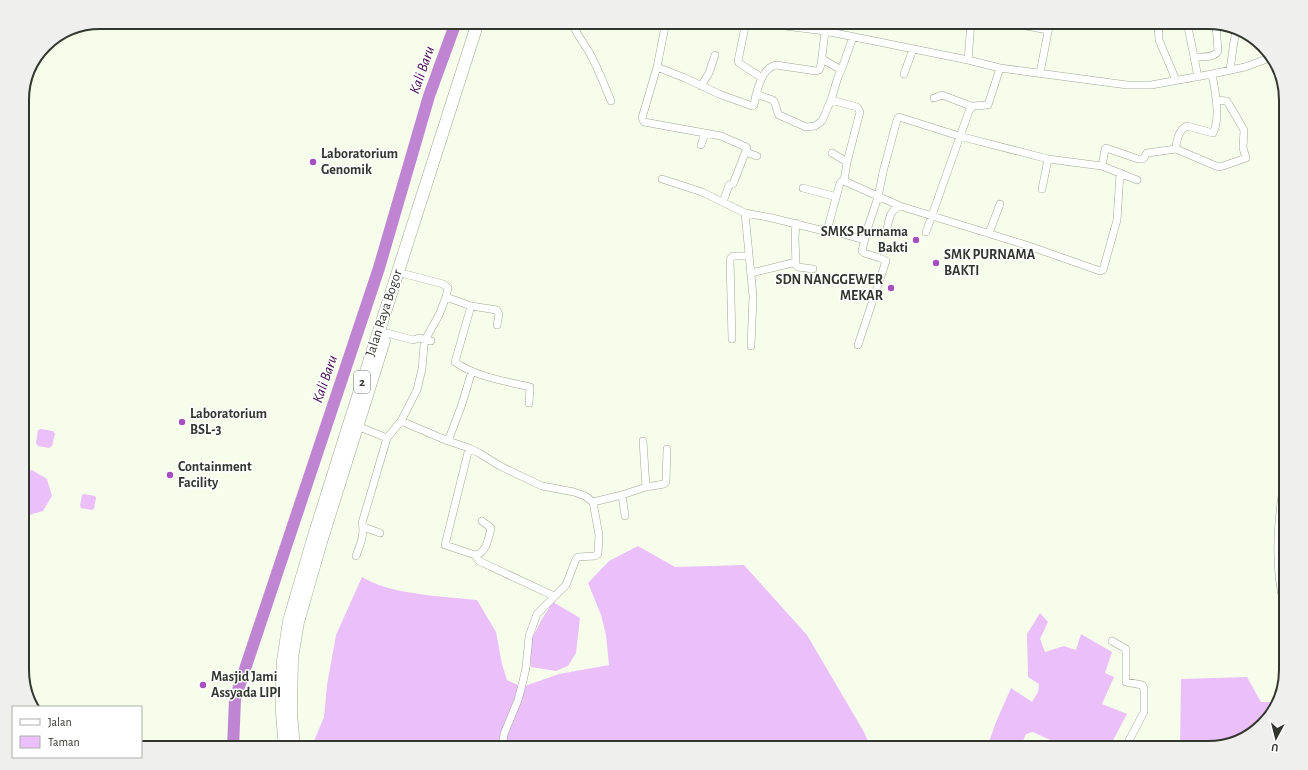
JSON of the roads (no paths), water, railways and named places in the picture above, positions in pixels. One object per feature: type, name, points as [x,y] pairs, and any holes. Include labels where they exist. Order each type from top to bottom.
[{"type":"highway","name":"Jalan Raya Bogor","points":[[285,741],[282,692],[283,661],[289,622],[313,539],[387,333],[480,29]]},
{"type":"highway","name":"Jalan Raya Bogor","points":[[294,741],[291,695],[292,658],[298,622],[352,432],[480,29]]},
{"type":"street","points":[[575,29],[600,72],[611,101]]},
{"type":"street","points":[[665,29],[657,67],[642,118],[643,121],[657,125],[721,136],[747,148],[748,153],[757,156]]},
{"type":"street","points":[[745,29],[738,61],[762,78]]},
{"type":"street","points":[[815,29],[968,60],[1000,68],[1128,85],[1151,85],[1198,77],[1230,70],[1266,59]]},
{"type":"street","points":[[968,60],[970,29]]},
{"type":"street","points":[[1040,73],[1049,29]]},
{"type":"street","points":[[1158,29],[1159,40],[1176,80]]},
{"type":"street","points":[[1189,29],[1198,77]]},
{"type":"street","points":[[1195,58],[1217,53],[1216,30]]},
{"type":"street","points":[[657,67],[719,94],[752,106],[754,105],[756,94],[762,78],[768,69],[773,65],[818,71],[821,65],[825,31]]},
{"type":"street","points":[[1230,70],[1236,35]]},
{"type":"street","points":[[756,94],[773,100],[779,115],[795,123],[809,127],[815,126],[822,121],[831,100],[853,37]]},
{"type":"street","points":[[904,74],[913,49]]},
{"type":"street","points":[[701,86],[709,73],[715,55]]},
{"type":"street","points":[[822,57],[824,60],[841,70]]},
{"type":"street","points":[[934,98],[942,95],[971,106],[988,105],[1000,68]]},
{"type":"street","points":[[1176,148],[1176,141],[1185,126],[1213,133],[1216,120],[1216,100],[1212,74]]},
{"type":"street","points":[[826,229],[840,183],[844,181],[847,162],[860,112],[854,106],[831,100]]},
{"type":"street","points":[[1102,166],[1106,148],[1138,159],[1144,159],[1147,153],[1176,148],[1220,167],[1246,158],[1243,148],[1244,130],[1227,101],[1216,100]]},
{"type":"street","points":[[926,232],[959,136],[971,106]]},
{"type":"street","points":[[858,345],[886,261],[862,251],[899,117],[959,136],[1048,159],[1102,166],[1137,180]]},
{"type":"street","points":[[701,145],[705,134]]},
{"type":"street","points":[[723,202],[729,185],[733,184],[747,148]]},
{"type":"street","points":[[832,153],[847,162]]},
{"type":"street","points":[[1042,189],[1048,159]]},
{"type":"street","points":[[844,181],[900,206],[1029,246],[1096,270],[1103,270],[1117,220],[1120,173]]},
{"type":"street","points":[[662,179],[702,192],[745,213],[820,230],[826,229],[864,240]]},
{"type":"street","points":[[803,188],[836,196]]},
{"type":"street","points":[[988,233],[1000,204]]},
{"type":"street","points":[[887,228],[894,209],[900,206]]},
{"type":"street","points":[[745,213],[753,296],[751,346]]},
{"type":"street","points":[[796,224],[796,265],[798,267],[813,269]]},
{"type":"street","points":[[732,338],[730,259],[733,256],[750,256]]},
{"type":"street","points":[[751,273],[796,262]]},
{"type":"street","points":[[356,556],[362,539],[364,527],[362,523],[387,438],[402,421],[417,390],[428,340],[446,298],[448,288],[443,284],[429,282],[405,274]]},
{"type":"street","points":[[446,298],[471,306],[497,310],[499,314],[497,325]]},
{"type":"street","points":[[471,306],[455,361],[456,363],[472,371],[530,387],[529,402]]},
{"type":"street","points":[[387,333],[413,340],[419,338],[428,340]]},
{"type":"street","points":[[448,442],[472,371]]},
{"type":"street","points":[[402,421],[448,442],[469,448],[500,466],[542,486],[574,492],[585,496],[594,502],[664,484],[666,482],[667,449]]},
{"type":"street","points":[[352,432],[387,438]]},
{"type":"street","points":[[643,441],[646,488]]},
{"type":"street","points":[[469,448],[445,545],[475,555],[480,554],[483,552],[491,528],[482,521]]},
{"type":"street","points":[[622,496],[625,516]]},
{"type":"street","points":[[503,741],[504,734],[518,700],[526,668],[529,636],[538,614],[566,585],[578,556],[595,556],[598,554],[599,535],[594,502]]},
{"type":"street","points":[[364,527],[380,533]]},
{"type":"street","points":[[475,555],[479,561],[554,596]]},
{"type":"street","points":[[1112,641],[1126,649],[1126,682],[1142,685],[1144,688],[1144,712],[1129,741]]},
{"type":"waterway","name":"Kali Baru","points":[[233,741],[235,699],[379,268],[429,96],[453,29]]},
{"type":"place","name":"Laboratorium Genomik","points":[[313,162]]},
{"type":"place","name":"SMKS Purnama Bakti","points":[[916,240]]},
{"type":"place","name":"SMK PURNAMA BAKTI","points":[[936,263]]},
{"type":"place","name":"SDN NANGGEWER MEKAR","points":[[891,288]]},
{"type":"place","name":"Laboratorium BSL-3","points":[[182,422]]},
{"type":"place","name":"Containment Facility","points":[[170,475]]},
{"type":"place","name":"Masjid Jami Assyada LIPI","points":[[203,685]]}]
